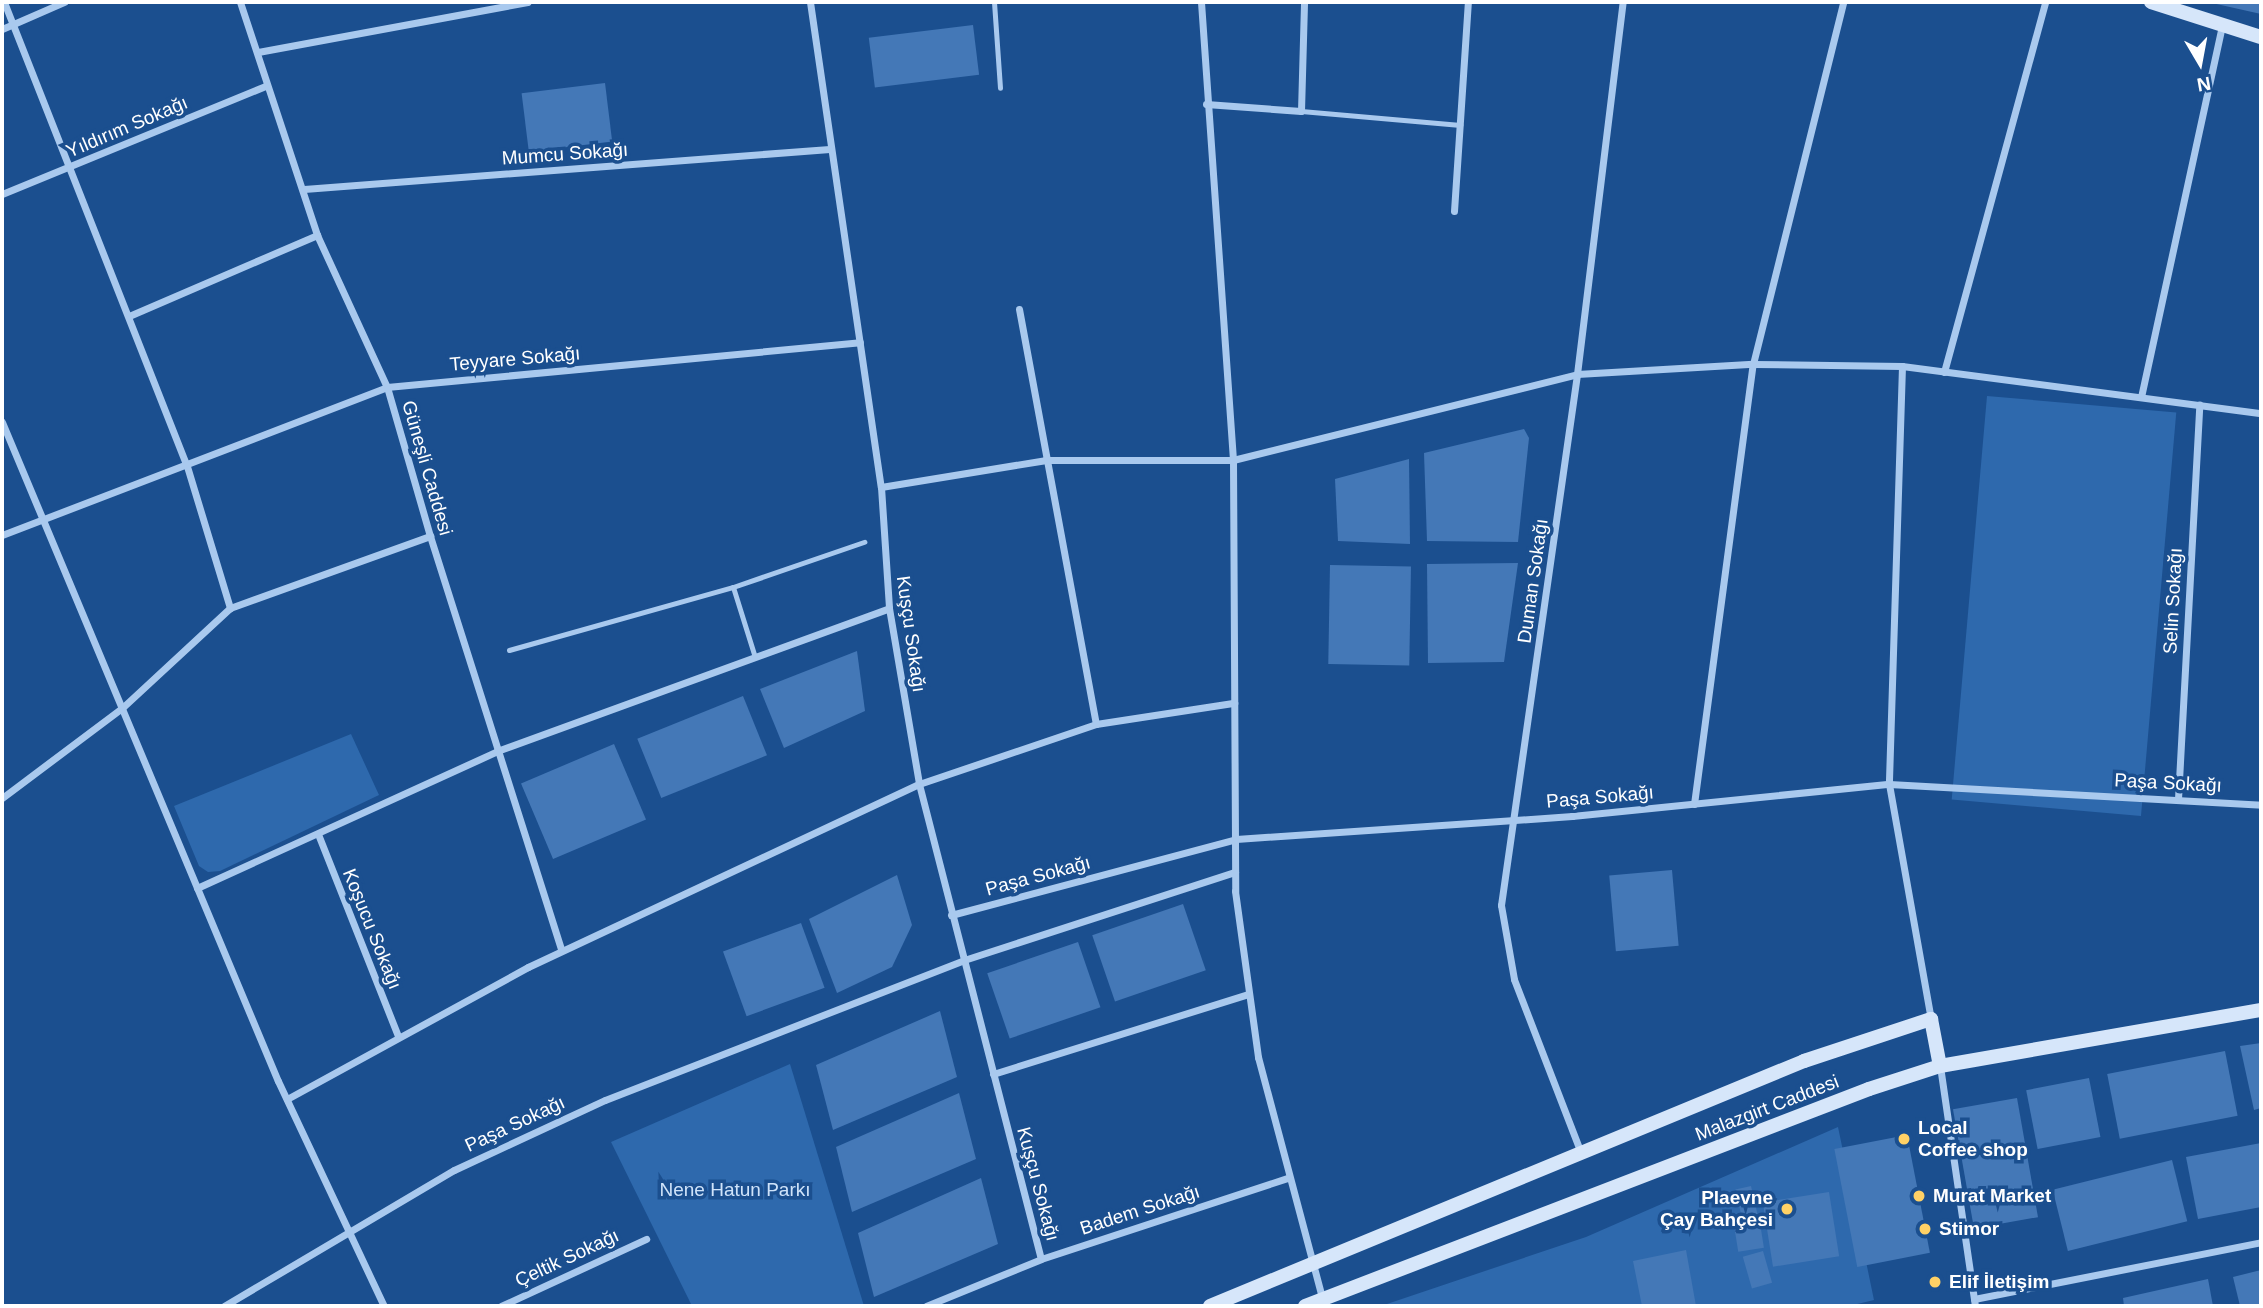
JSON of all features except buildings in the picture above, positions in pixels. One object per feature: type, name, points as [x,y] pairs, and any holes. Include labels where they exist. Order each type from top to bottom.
[{"type":"main road","points":[[2151,2],[2261,37]]},
{"type":"main road","name":"Malazgirt Caddesi","points":[[1306,1306],[1323,1303],[1856,1094],[1940,1066],[2261,1010]]},
{"type":"main road","points":[[1931,1019],[1940,1066]]},
{"type":"main road","name":"Malazgirt Caddesi","points":[[1210,1306],[1804,1061],[1931,1019]]},
{"type":"street","points":[[4,2],[186,463],[230,608]]},
{"type":"street","points":[[2,29],[64,2]]},
{"type":"street","name":"Güneşli Caddesi","points":[[240,2],[258,52],[265,86],[304,189],[317,235],[387,387],[430,536],[562,951]]},
{"type":"street","points":[[258,52],[527,2]]},
{"type":"street","name":"Kuşçu Sokağı","points":[[810,2],[829,149],[881,487],[888,608],[919,784],[1041,1259]]},
{"type":"street","points":[[1201,2],[1206,104],[1233,460],[1235,872],[1258,1057],[1287,1178],[1314,1263],[1323,1303]]},
{"type":"street","points":[[1206,104],[1301,111],[1304,2]]},
{"type":"street","points":[[1454,211],[1468,2]]},
{"type":"street","name":"Duman Sokağı","points":[[1581,1153],[1514,979],[1501,905],[1516,819],[1577,374],[1623,2]]},
{"type":"street","points":[[1694,804],[1752,364],[1843,2]]},
{"type":"street","points":[[1944,372],[2045,2]]},
{"type":"street","points":[[2141,397],[2222,24]]},
{"type":"street","name":"Yıldırım Sokağı","points":[[2,194],[265,86]]},
{"type":"street","name":"Mumcu Sokağı","points":[[304,189],[829,149]]},
{"type":"street","points":[[129,316],[317,235]]},
{"type":"street","points":[[1020,309],[1045,460],[1096,724]]},
{"type":"street","name":"Teyyare Sokağı","points":[[2,535],[41,516],[387,387],[860,342]]},
{"type":"street","points":[[881,487],[1045,460],[1233,460],[1577,374],[1752,364],[1902,366],[2261,413]]},
{"type":"street","points":[[1902,366],[1889,784],[1931,1019]]},
{"type":"street","name":"Selin Sokağı","points":[[2178,799],[2199,405]]},
{"type":"street","points":[[2,422],[287,1099],[384,1306]]},
{"type":"street","points":[[2,798],[122,708],[230,608],[430,536]]},
{"type":"street","points":[[197,888],[497,751],[888,608]]},
{"type":"street","points":[[287,1099],[398,1036],[562,951],[919,784],[1096,724],[1234,703]]},
{"type":"street","name":"Paşa Sokağı","points":[[951,915],[1236,839],[1516,819],[1889,784],[2261,805]]},
{"type":"street","name":"Koşucu Sokağı","points":[[318,834],[398,1036]]},
{"type":"street","name":"Paşa Sokağı","points":[[224,1306],[347,1229],[454,1170],[605,1100],[964,960],[1235,872]]},
{"type":"street","points":[[993,1074],[1249,994]]},
{"type":"street","points":[[1940,1066],[1974,1302],[2261,1242]]},
{"type":"street","name":"Badem Sokağı","points":[[926,1306],[1041,1259],[1287,1178]]},
{"type":"street","name":"Çeltik Sokağı","points":[[501,1306],[646,1239]]},
{"type":"lane","points":[[994,2],[1000,88]]},
{"type":"lane","points":[[1301,111],[1460,125]]},
{"type":"lane","points":[[509,650],[733,587],[864,542]]},
{"type":"lane","points":[[733,587],[755,657]]},
{"type":"green space","points":[[1987,396],[2176,413],[2141,816],[1952,799]]},
{"type":"green space","points":[[351,734],[379,795],[220,871],[208,872],[199,866],[174,806]]},
{"type":"green space","name":"Nene Hatun Parkı","points":[[790,1064],[864,1306],[692,1306],[611,1142]]},
{"type":"green space","points":[[1838,1127],[1874,1300],[1849,1306],[1381,1306],[1586,1237]]},
{"type":"place","name":"Local Coffee shop","points":[[1904,1139]]},
{"type":"place","name":"Murat Market","points":[[1919,1196]]},
{"type":"place","name":"Plaevne Çay Bahçesi","points":[[1787,1209]]},
{"type":"place","name":"Stimor","points":[[1925,1229]]},
{"type":"place","name":"Elif İletişim","points":[[1935,1282]]}]
